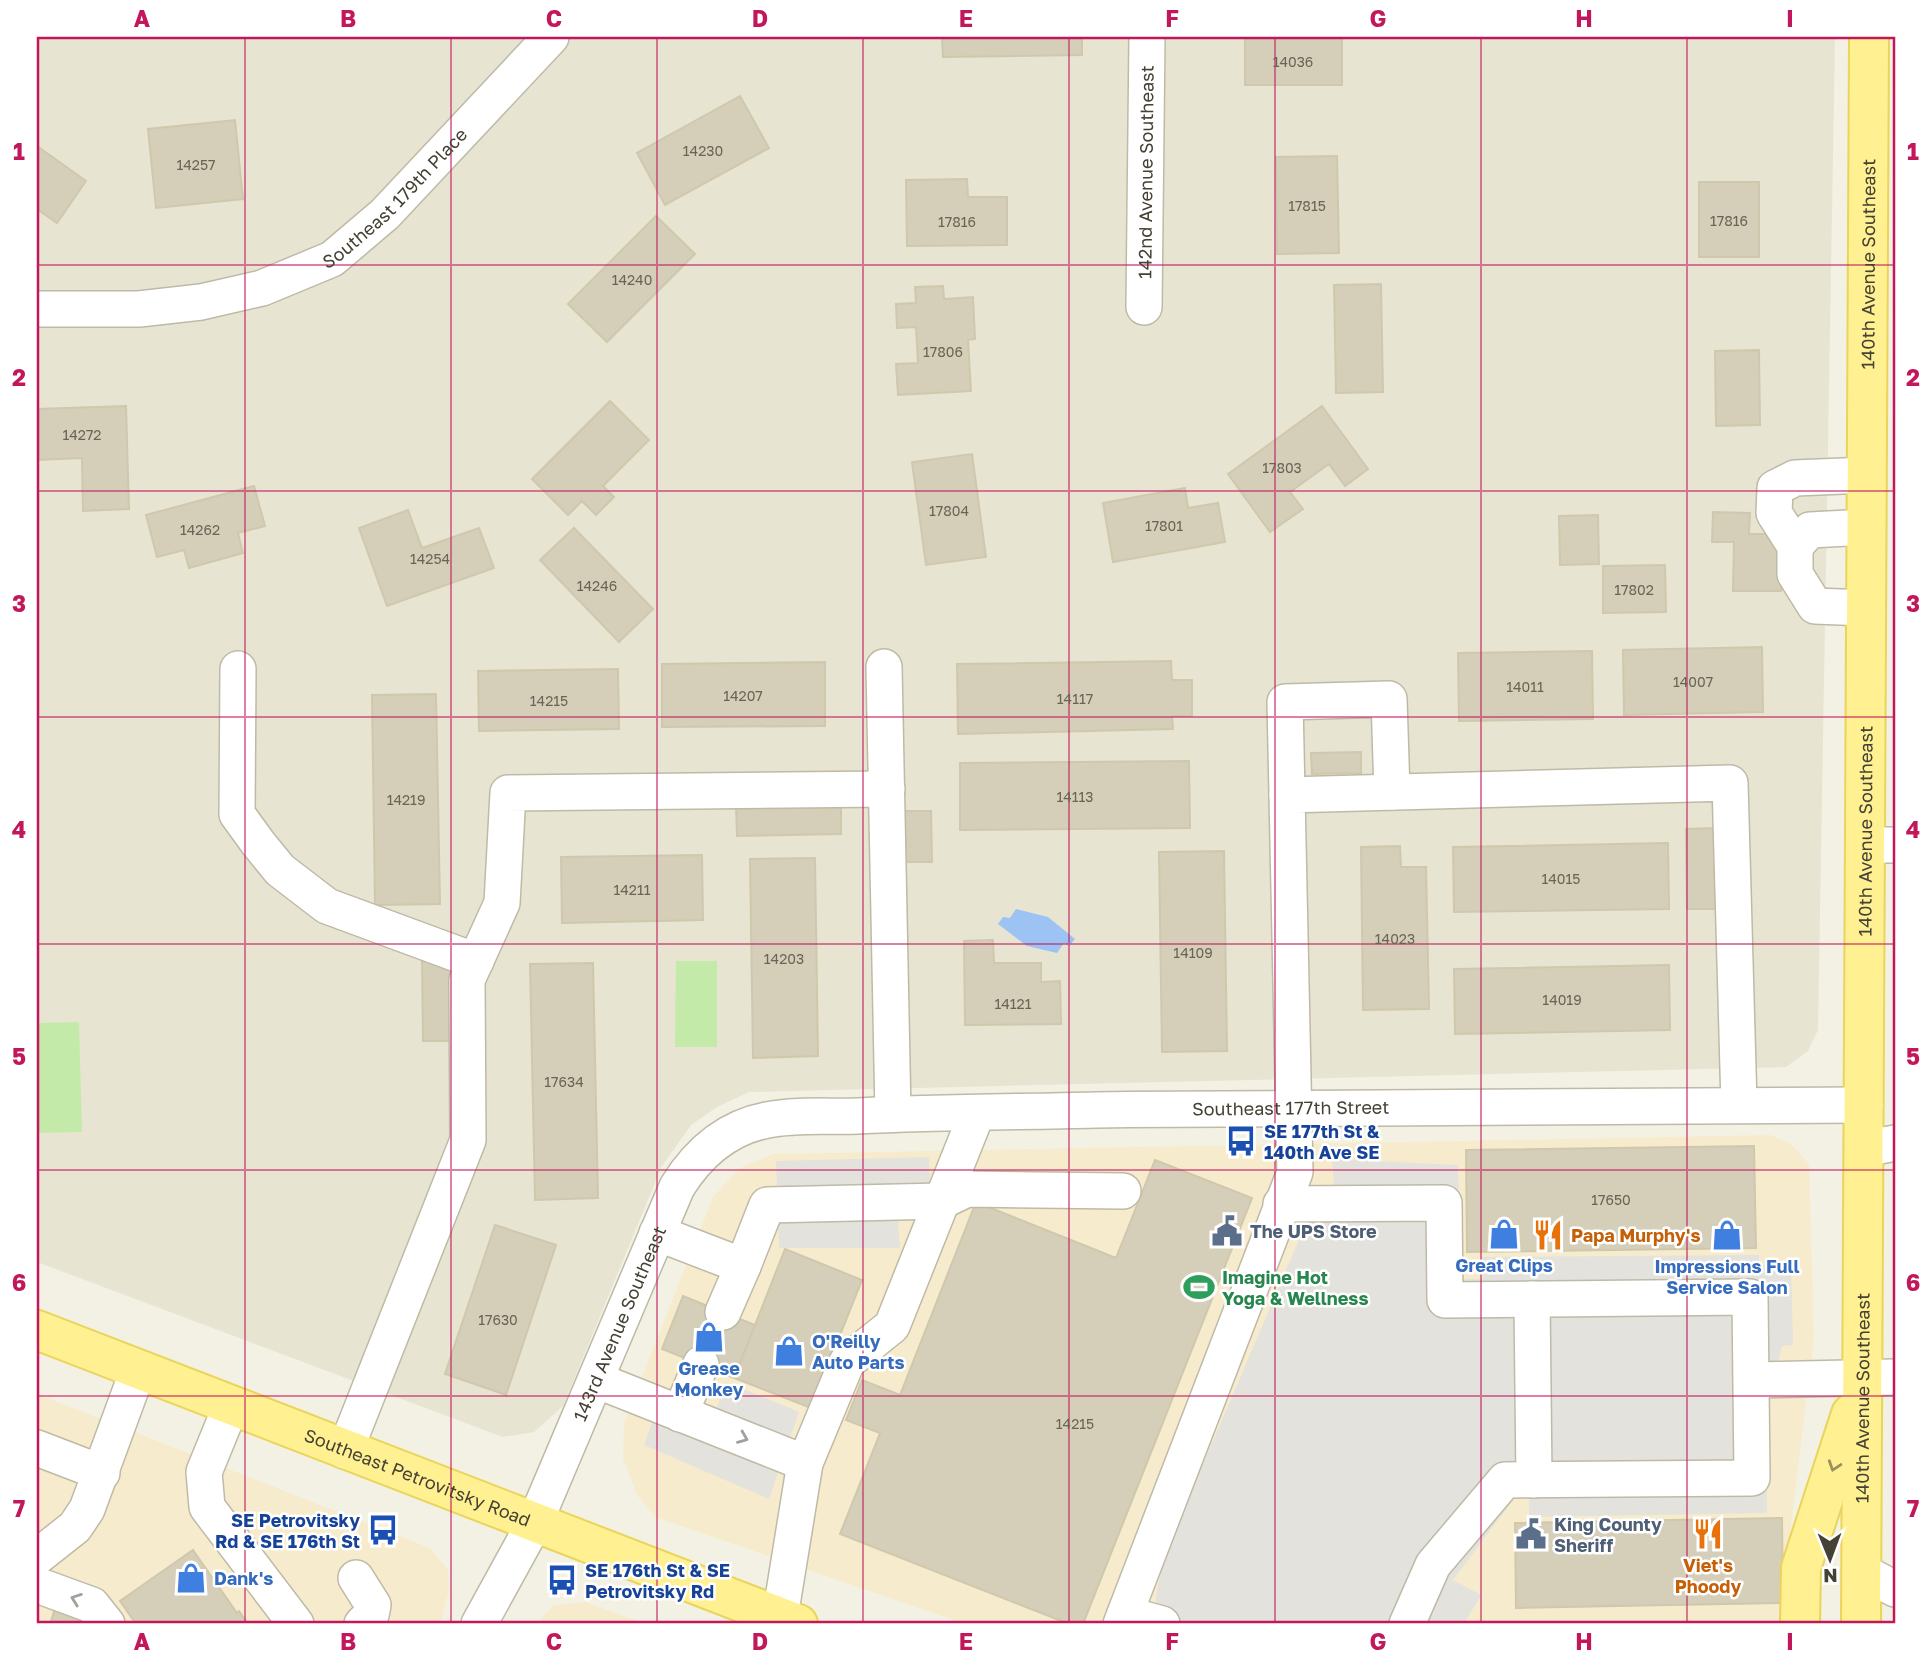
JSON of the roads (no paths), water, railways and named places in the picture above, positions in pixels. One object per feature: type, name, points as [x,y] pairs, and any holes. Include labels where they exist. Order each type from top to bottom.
[{"type":"main road","name":"140th Avenue Southeast","points":[[1861,1624],[1861,1571],[1879,1378],[1880,1146],[1865,1105],[1881,845],[1867,608],[1869,37]]},
{"type":"main road","name":"Southeast Petrovitsky Road","points":[[37,1330],[789,1621]]},
{"type":"main road","points":[[1800,1624],[1801,1568],[1879,1378]]},
{"type":"street","name":"Southeast 179th Place","points":[[37,309],[139,309],[201,302],[262,288],[332,259],[385,214],[551,37]]},
{"type":"street","name":"142nd Avenue Southeast","points":[[1144,307],[1147,37]]},
{"type":"street","points":[[1867,475],[1795,478],[1775,488],[1774,513],[1795,546],[1795,574],[1815,606],[1867,608]]},
{"type":"street","points":[[1795,546],[1810,530],[1867,527]]},
{"type":"street","points":[[884,667],[893,1114]]},
{"type":"street","points":[[238,668],[237,814],[258,844],[280,870],[327,906],[476,961]]},
{"type":"street","points":[[1162,1624],[1123,1619],[1295,1172],[1296,1107],[1285,702],[1389,699],[1392,792]]},
{"type":"street","points":[[1287,795],[1730,783],[1739,1105]]},
{"type":"street","points":[[345,1451],[468,1140],[467,980],[502,903],[509,793],[887,789]]},
{"type":"street","name":"Southeast 177th Street","points":[[722,1137],[769,1119],[893,1114],[1296,1107],[1865,1105]]},
{"type":"street","points":[[789,1621],[805,1464],[847,1362],[892,1326],[977,1112]]},
{"type":"street","name":"143rd Avenue Southeast","points":[[479,1624],[535,1522],[677,1187],[691,1165],[722,1137]]},
{"type":"street","points":[[723,1312],[767,1205],[942,1201],[967,1189],[1123,1191]]},
{"type":"street","points":[[1282,1204],[1444,1203],[1445,1300],[1750,1297],[1752,1478],[1505,1480],[1433,1565],[1407,1624]]},
{"type":"street","points":[[657,1233],[743,1266]]},
{"type":"street","points":[[1532,1299],[1534,1480]]},
{"type":"street","points":[[680,1413],[701,1364]]},
{"type":"street","points":[[37,1557],[75,1527],[88,1509],[138,1370]]},
{"type":"street","points":[[1752,1380],[1879,1378]]},
{"type":"street","points":[[596,1380],[805,1464]]},
{"type":"street","points":[[231,1406],[204,1472],[207,1507],[296,1624]]},
{"type":"street","points":[[37,1448],[102,1473]]},
{"type":"street","points":[[1861,1571],[1895,1589]]},
{"type":"street","points":[[355,1578],[373,1605],[371,1615],[362,1624]]},
{"type":"street","points":[[37,1585],[92,1605],[107,1624]]},
{"type":"water","points":[[1016,909],[1048,917],[1075,939],[1069,946],[1064,943],[1057,953],[1027,946],[998,924],[1003,917],[1010,918]]},
{"type":"tunnel","points":[[701,1364],[723,1312]]},
{"type":"place","name":"SE 177th St & 140th Ave SE","points":[[1241,1141]]},
{"type":"place","name":"The UPS Store","points":[[1227,1231]]},
{"type":"place","name":"Great Clips","points":[[1504,1234]]},
{"type":"place","name":"Papa Murphy's","points":[[1548,1235]]},
{"type":"place","name":"Impressions Full Service Salon","points":[[1727,1235]]},
{"type":"place","name":"Imagine Hot Yoga & Wellness","points":[[1199,1287]]},
{"type":"place","name":"Grease Monkey","points":[[709,1337]]},
{"type":"place","name":"O'Reilly Auto Parts","points":[[789,1351]]},
{"type":"place","name":"SE Petrovitsky Rd & SE 176th St","points":[[383,1530]]},
{"type":"place","name":"King County Sheriff","points":[[1531,1534]]},
{"type":"place","name":"Viet's Phoody","points":[[1708,1534]]},
{"type":"place","name":"Dank's","points":[[191,1578]]},
{"type":"place","name":"SE 176th St & SE Petrovitsky Rd","points":[[562,1580]]}]
